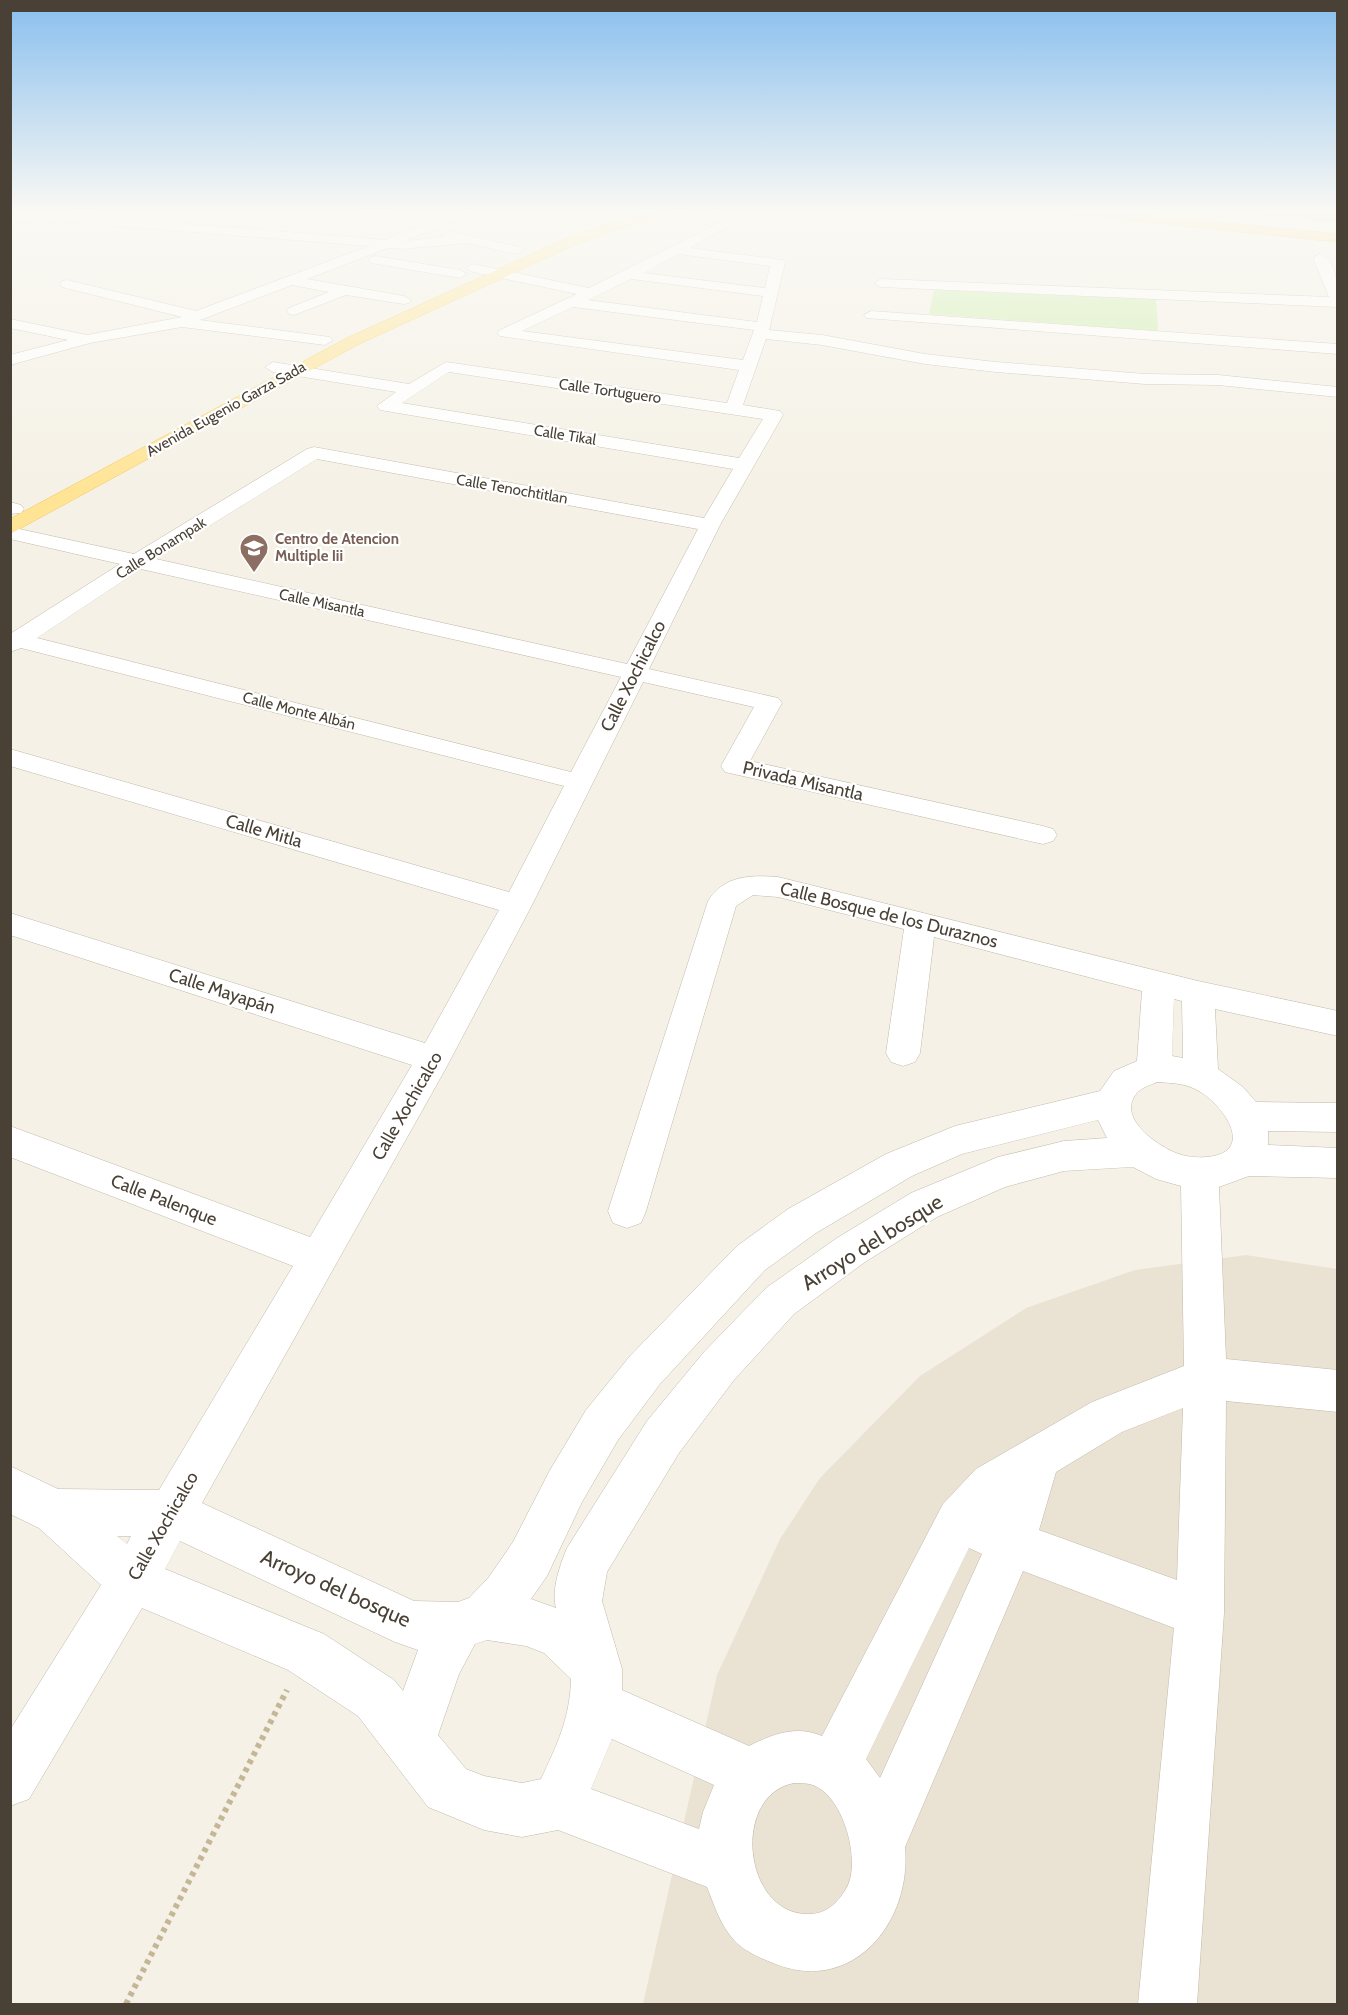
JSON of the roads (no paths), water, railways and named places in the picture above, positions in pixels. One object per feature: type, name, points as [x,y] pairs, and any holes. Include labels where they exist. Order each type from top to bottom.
[{"type":"main road","name":"Avenida Eugenio Garza Sada","points":[[298,364],[325,340],[396,304]]},
{"type":"main road","name":"Avenida Eugenio Garza Sada","points":[[11,514],[298,364],[434,304]]},
{"type":"main road","name":"Avenida Eugenio Garza Sada","points":[[11,514],[273,367]]},
{"type":"street","points":[[148,304],[197,316]]},
{"type":"street","points":[[10,360],[89,339],[179,323],[229,304]]},
{"type":"street","points":[[294,311],[311,304]]},
{"type":"street","points":[[568,304],[506,333],[749,366]]},
{"type":"street","points":[[585,304],[822,340],[925,359],[1144,379],[1218,380],[1338,392]]},
{"type":"street","points":[[734,409],[768,304]]},
{"type":"street","points":[[866,330],[874,304]]},
{"type":"street","points":[[969,304],[1338,349]]},
{"type":"street","points":[[10,323],[89,339]]},
{"type":"street","points":[[179,323],[325,340]]},
{"type":"street","points":[[273,367],[298,364],[416,385]]},
{"type":"street","name":"Calle Tortuguero","points":[[416,385],[446,367],[774,415]]},
{"type":"street","name":"Calle Tikal","points":[[416,385],[386,406],[745,465]]},
{"type":"street","name":"Calle Xochicalco","points":[[10,1780],[132,1580],[434,1059],[517,905],[710,525],[774,415]]},
{"type":"street","name":"Calle Tenochtitlan","points":[[314,453],[710,525]]},
{"type":"street","name":"Calle Bonampak","points":[[14,643],[137,562],[314,453]]},
{"type":"street","name":"Calle Misantla","points":[[10,533],[635,672]]},
{"type":"street","name":"Calle Monte Albán","points":[[14,643],[580,782]]},
{"type":"street","name":"Privada Misantla","points":[[635,672],[769,703],[734,766],[1042,835]]},
{"type":"street","name":"Calle Mitla","points":[[10,756],[517,905]]},
{"type":"street","name":"Calle Bosque de los Duraznos","points":[[627,1211],[723,901],[748,885],[778,887],[1198,993],[1338,1024]]},
{"type":"street","points":[[903,1053],[920,922]]},
{"type":"street","name":"Calle Mayapán","points":[[10,924],[434,1059]]},
{"type":"street","points":[[1154,1068],[1159,983]]},
{"type":"street","points":[[1198,993],[1202,1077]]},
{"type":"street","points":[[1221,1168],[1248,1151],[1251,1128],[1246,1116],[1235,1101],[1220,1087],[1202,1077],[1178,1070],[1154,1068],[1134,1074],[1119,1085],[1113,1101],[1114,1118],[1123,1135],[1138,1151],[1156,1163],[1178,1172],[1338,1163]]},
{"type":"street","points":[[411,1739],[438,1663],[472,1621],[506,1594],[530,1558],[566,1486],[602,1425],[645,1370],[751,1258],[846,1192],[899,1165],[955,1141],[1113,1101]]},
{"type":"street","points":[[1246,1116],[1338,1118]]},
{"type":"street","name":"Calle Palenque","points":[[10,1141],[318,1258]]},
{"type":"street","name":"Arroyo del bosque","points":[[597,1687],[578,1601],[584,1566],[663,1437],[719,1366],[780,1301],[851,1250],[924,1205],[998,1173],[1064,1156],[1138,1151]]},
{"type":"street","points":[[1168,2004],[1200,1613],[1205,1378],[1221,1168]]},
{"type":"street","points":[[834,1767],[959,1520],[992,1485],[1107,1417],[1205,1378],[1338,1391]]},
{"type":"street","points":[[879,1845],[1011,1543],[1037,1460]]},
{"type":"street","points":[[10,1489],[55,1512],[132,1580],[306,1653],[376,1698],[411,1739],[447,1788],[484,1803],[522,1810],[558,1803],[728,1868]]},
{"type":"street","points":[[55,1512],[171,1513]]},
{"type":"street","name":"Arroyo del bosque","points":[[171,1513],[412,1625],[472,1621]]},
{"type":"street","points":[[959,1520],[1011,1543],[1200,1613]]},
{"type":"street","points":[[472,1621],[526,1622],[561,1635],[597,1687],[752,1774]]},
{"type":"street","points":[[558,1803],[586,1740],[597,1687]]},
{"type":"street","points":[[791,1756],[813,1758],[834,1767],[855,1788],[871,1814],[879,1845],[878,1876],[869,1904],[852,1926],[829,1941],[805,1945],[778,1937],[755,1921],[738,1896],[728,1868],[726,1831],[734,1799],[752,1774],[770,1762],[791,1756]]},
{"type":"place","name":"Centro de Atencion Multiple Iii","points":[[254,574]]}]
